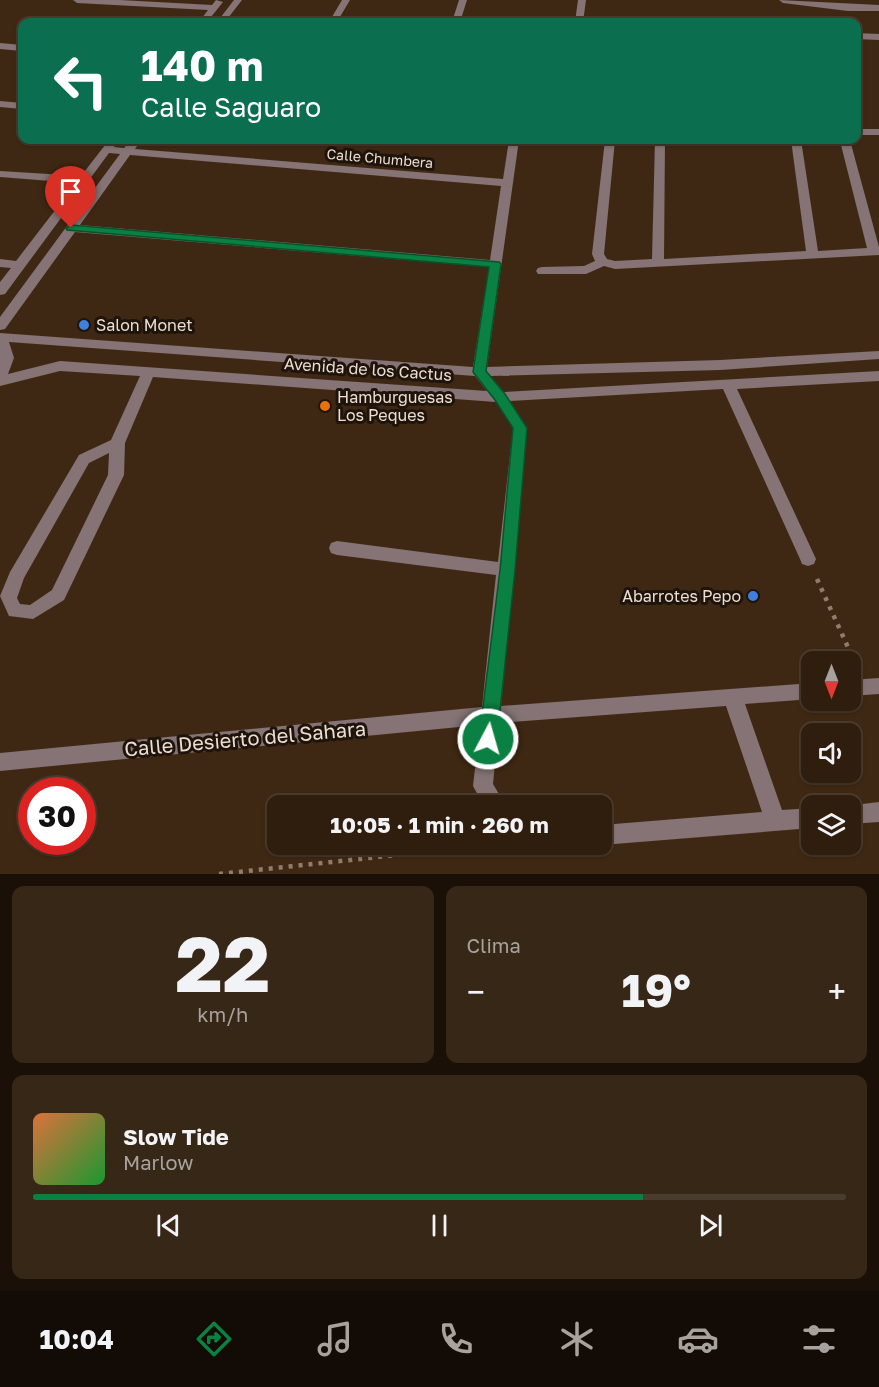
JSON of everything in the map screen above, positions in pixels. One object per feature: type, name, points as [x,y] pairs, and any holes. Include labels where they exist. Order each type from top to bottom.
[{"type":"street","points":[[77,0],[214,8]]},
{"type":"street","points":[[206,18],[220,0]]},
{"type":"street","points":[[224,18],[238,0]]},
{"type":"street","points":[[335,18],[346,0]]},
{"type":"street","points":[[457,18],[463,0]]},
{"type":"street","points":[[581,18],[582,0]]},
{"type":"street","points":[[783,0],[848,8],[879,8]]},
{"type":"street","points":[[861,36],[879,37]]},
{"type":"street","points":[[0,46],[18,48]]},
{"type":"street","points":[[0,104],[18,106]]},
{"type":"street","points":[[861,132],[879,132]]},
{"type":"street","points":[[0,291],[111,144]]},
{"type":"street","points":[[0,326],[132,144]]},
{"type":"street","points":[[489,795],[483,786],[520,428],[500,397],[479,372],[513,144]]},
{"type":"street","points":[[602,262],[598,254],[610,144]]},
{"type":"street","points":[[658,263],[660,144]]},
{"type":"street","points":[[797,144],[813,255]]},
{"type":"street","points":[[542,271],[586,270],[602,262],[615,265],[876,251],[846,144]]},
{"type":"street","name":"Calle Chumbera","points":[[106,150],[507,183]]},
{"type":"street","points":[[0,174],[84,180]]},
{"type":"street","points":[[71,228],[495,264]]},
{"type":"street","points":[[0,263],[20,265]]},
{"type":"street","points":[[0,339],[5,345],[8,356],[5,369],[0,376]]},
{"type":"street","name":"Avenida de los Cactus","points":[[0,339],[479,372],[720,365],[879,355]]},
{"type":"street","name":"Avenida de los Cactus","points":[[0,381],[60,366],[500,397],[879,376]]},
{"type":"street","points":[[117,443],[84,459],[16,577],[8,598],[15,611],[33,612],[58,595],[116,475],[117,443],[149,371]]},
{"type":"street","points":[[728,386],[808,559]]},
{"type":"street","points":[[337,548],[507,570]]},
{"type":"street","name":"Calle Desierto del Sahara","points":[[0,762],[490,715],[801,692]]},
{"type":"street","points":[[733,697],[775,821]]},
{"type":"street","points":[[861,813],[879,812]]},
{"type":"street","points":[[612,834],[801,819]]},
{"type":"path","points":[[808,559],[865,687]]},
{"type":"path","points":[[219,874],[397,855]]},
{"type":"place","name":"Salon Monet","points":[[84,325]]},
{"type":"place","name":"Hamburguesas Los Peques","points":[[325,406]]},
{"type":"place","name":"Abarrotes Pepo","points":[[753,596]]},
{"type":"route","points":[[71,228],[495,264],[479,372],[500,397],[520,428],[488,739]]}]
